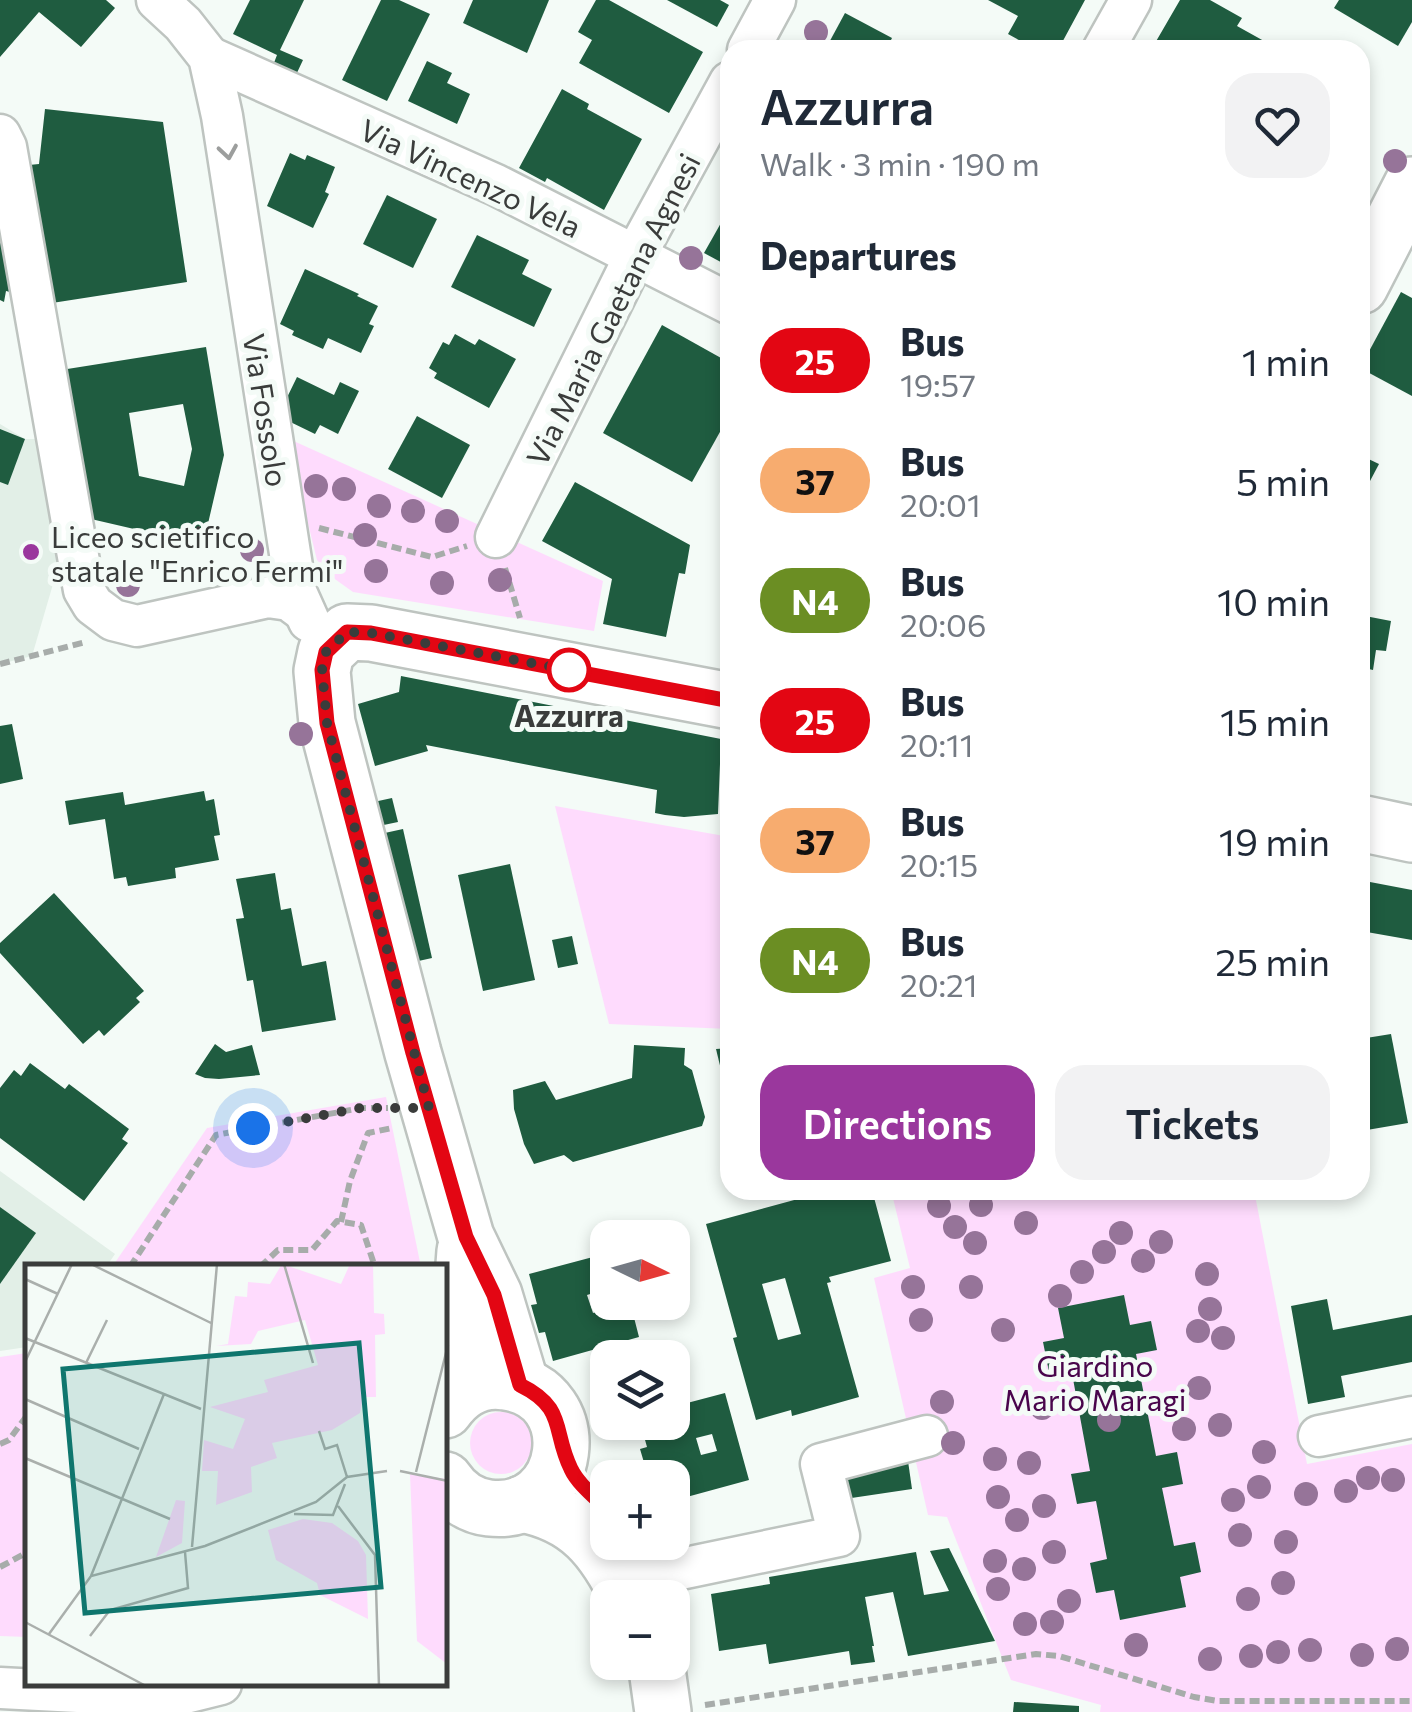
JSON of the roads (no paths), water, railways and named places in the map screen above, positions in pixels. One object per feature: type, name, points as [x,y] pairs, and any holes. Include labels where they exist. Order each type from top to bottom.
[{"type":"street","name":"Via Fossolo","points":[[157,0],[183,24],[209,57],[222,116],[296,592],[314,632],[327,723],[430,1112],[466,1237],[494,1295],[520,1385]]},
{"type":"street","points":[[753,40],[775,0]]},
{"type":"street","points":[[1108,40],[1130,0]]},
{"type":"street","name":"Via Vincenzo Vela","points":[[209,57],[496,185],[720,299]]},
{"type":"street","name":"Via Maria Gaetana Agnesi","points":[[496,537],[634,256],[720,100]]},
{"type":"street","points":[[0,135],[6,147],[84,590],[93,605],[113,620],[136,626],[268,597],[289,600],[314,632],[371,633],[720,699]]},
{"type":"street","points":[[1370,267],[1412,185]]},
{"type":"street","points":[[1370,826],[1412,834]]},
{"type":"street","name":"Via Fossolo","points":[[448,1406],[462,1377],[465,1353],[462,1298],[466,1237]]},
{"type":"street","points":[[448,1406],[464,1390],[484,1382],[520,1385],[543,1399],[552,1410],[561,1435],[556,1472],[542,1492],[474,1505]]},
{"type":"street","points":[[1319,1436],[1412,1417]]},
{"type":"street","points":[[474,1505],[544,1509],[586,1533],[639,1578],[839,1536],[821,1464],[927,1436]]},
{"type":"street","points":[[562,1448],[573,1474],[590,1491]]},
{"type":"street","points":[[664,1680],[677,1709]]},
{"type":"street","points":[[0,1688],[156,1696],[209,1687]]},
{"type":"place","name":"Liceo scietifico statale \"Enrico Fermi\"","points":[[31,552]]},
{"type":"place","name":"Azzurra","points":[[569,670]]},
{"type":"park label","name":"Giardino Mario Maragi","points":[[1095,1381]]}]
